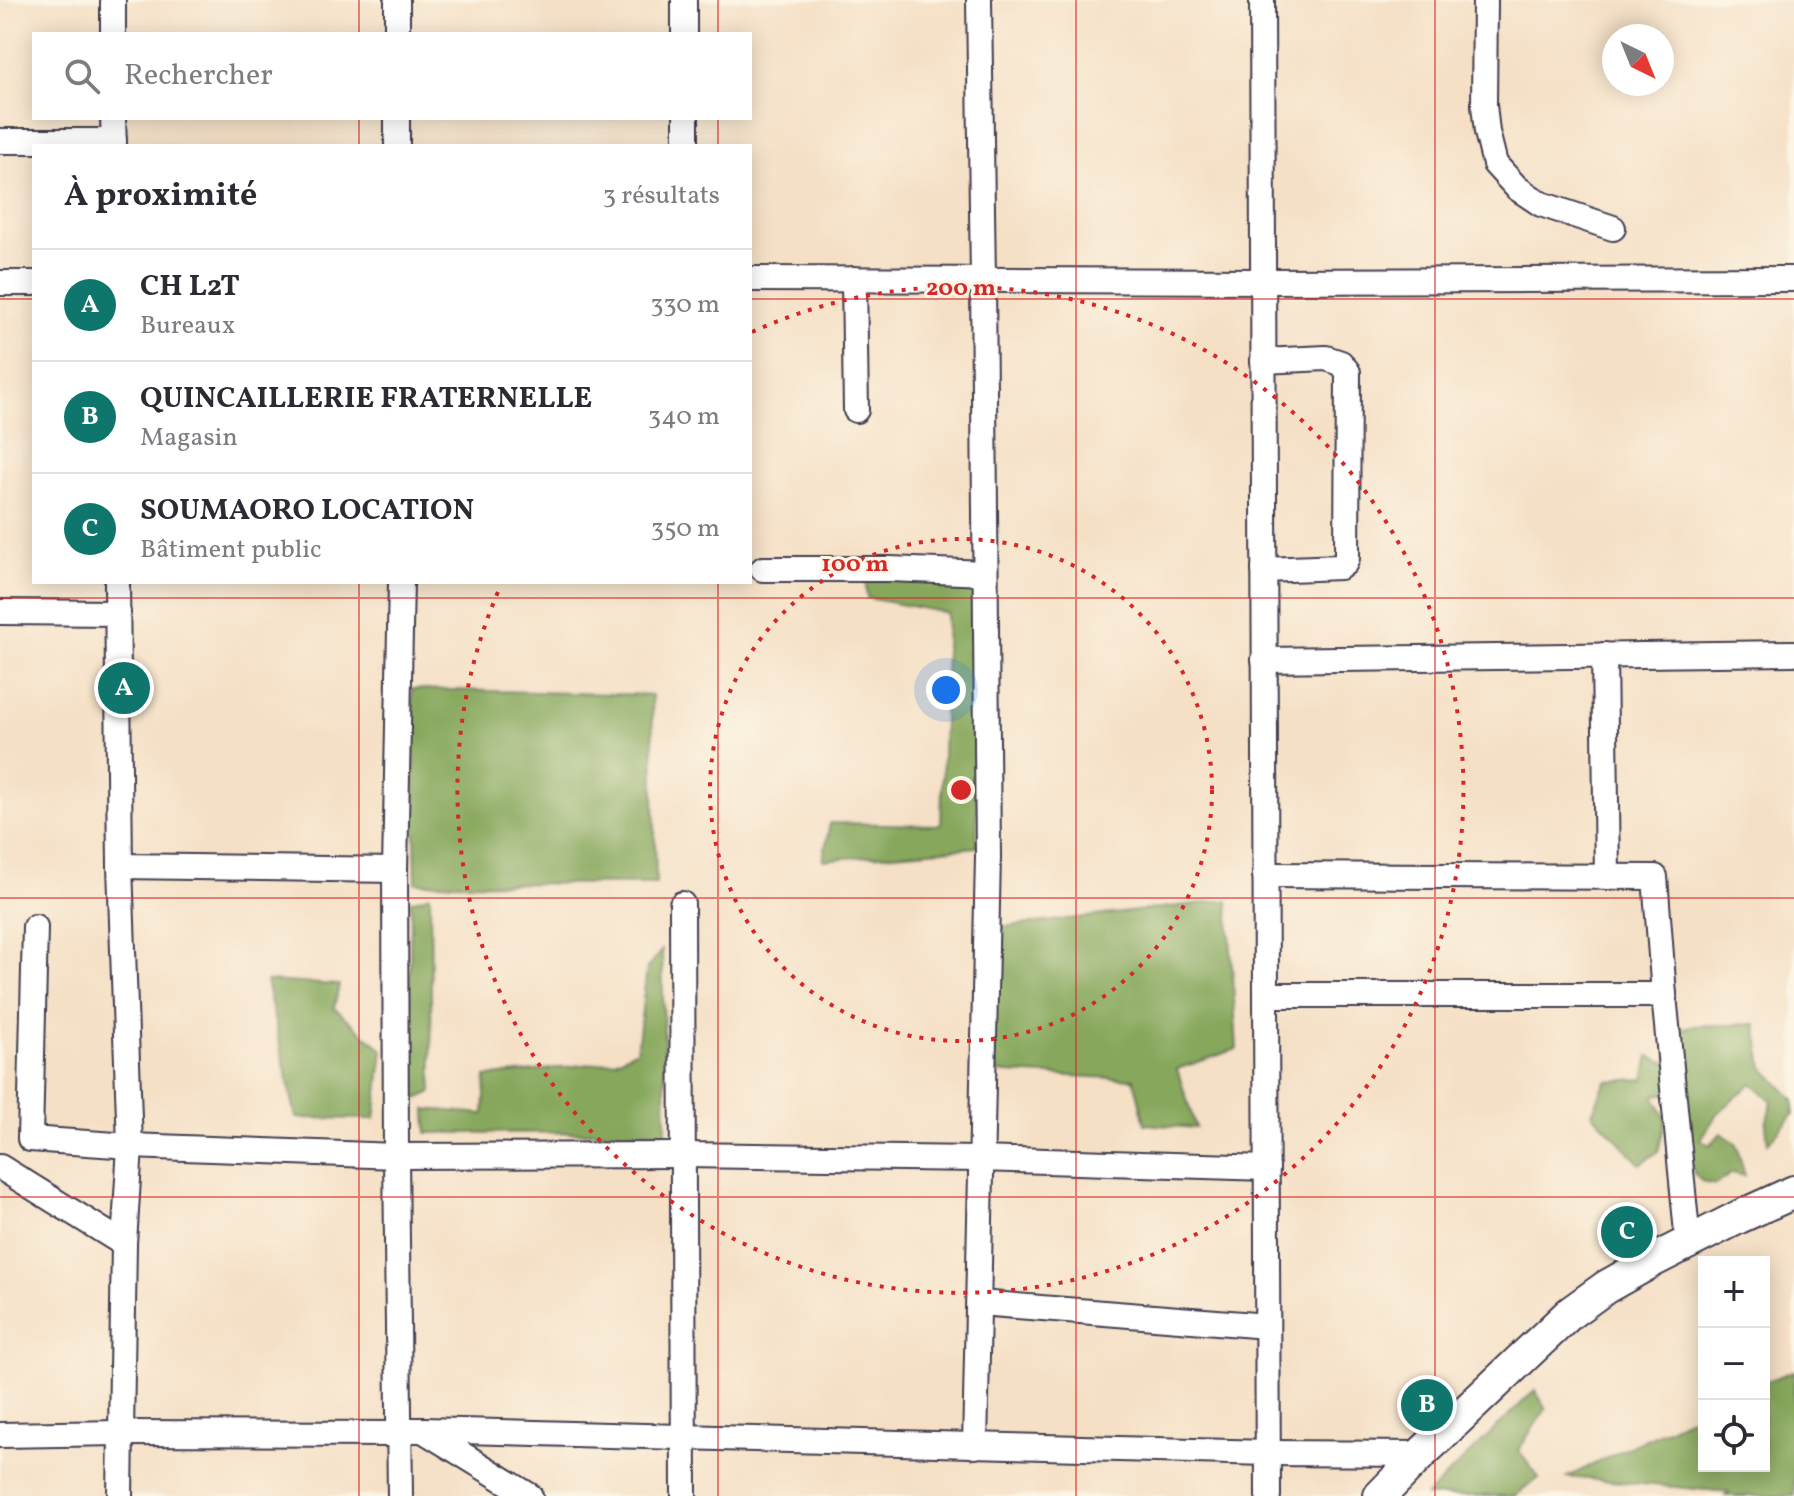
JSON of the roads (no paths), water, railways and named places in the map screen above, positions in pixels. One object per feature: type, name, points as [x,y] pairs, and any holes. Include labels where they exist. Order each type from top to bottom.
[{"type":"main road","points":[[1380,1496],[1570,1313],[1606,1287],[1794,1192]]},
{"type":"street","points":[[113,0],[113,32]]},
{"type":"street","points":[[397,0],[397,32]]},
{"type":"street","points":[[684,0],[684,32]]},
{"type":"street","points":[[975,1446],[988,857],[979,0]]},
{"type":"street","points":[[1262,0],[1268,1496]]},
{"type":"street","points":[[1485,0],[1484,105],[1495,164],[1517,188],[1541,204],[1613,228]]},
{"type":"street","points":[[397,120],[397,144]]},
{"type":"street","points":[[686,120],[686,144]]},
{"type":"street","points":[[0,141],[114,135]]},
{"type":"street","points":[[752,279],[1794,279]]},
{"type":"street","points":[[854,279],[856,410]]},
{"type":"street","points":[[0,283],[32,283]]},
{"type":"street","points":[[1263,361],[1326,358],[1341,363],[1348,372],[1345,563],[1340,567],[1264,570]]},
{"type":"street","points":[[763,569],[985,573]]},
{"type":"street","points":[[117,584],[120,866],[130,1146],[124,1244],[120,1496]]},
{"type":"street","points":[[400,1496],[412,1432],[396,1156],[395,870],[401,584]]},
{"type":"street","points":[[0,612],[118,613]]},
{"type":"street","points":[[1264,660],[1794,653]]},
{"type":"street","points":[[1604,655],[1607,877]]},
{"type":"street","points":[[120,866],[395,870]]},
{"type":"street","points":[[1265,875],[1655,877],[1688,1243]]},
{"type":"street","points":[[682,904],[684,1496]]},
{"type":"street","points":[[35,927],[30,1139],[396,1156],[683,1155],[980,1159],[1267,1168]]},
{"type":"street","points":[[1266,995],[1664,995]]},
{"type":"street","points":[[0,1167],[124,1244]]},
{"type":"street","points":[[979,1303],[1267,1326]]},
{"type":"street","points":[[412,1432],[530,1496]]},
{"type":"street","points":[[0,1435],[412,1432],[1421,1454]]},
{"type":"place","name":"CH L2T","points":[[124,688]]},
{"type":"place","name":"SOUMAORO LOCATION","points":[[1627,1232]]},
{"type":"place","name":"QUINCAILLERIE FRATERNELLE","points":[[1427,1405]]}]
